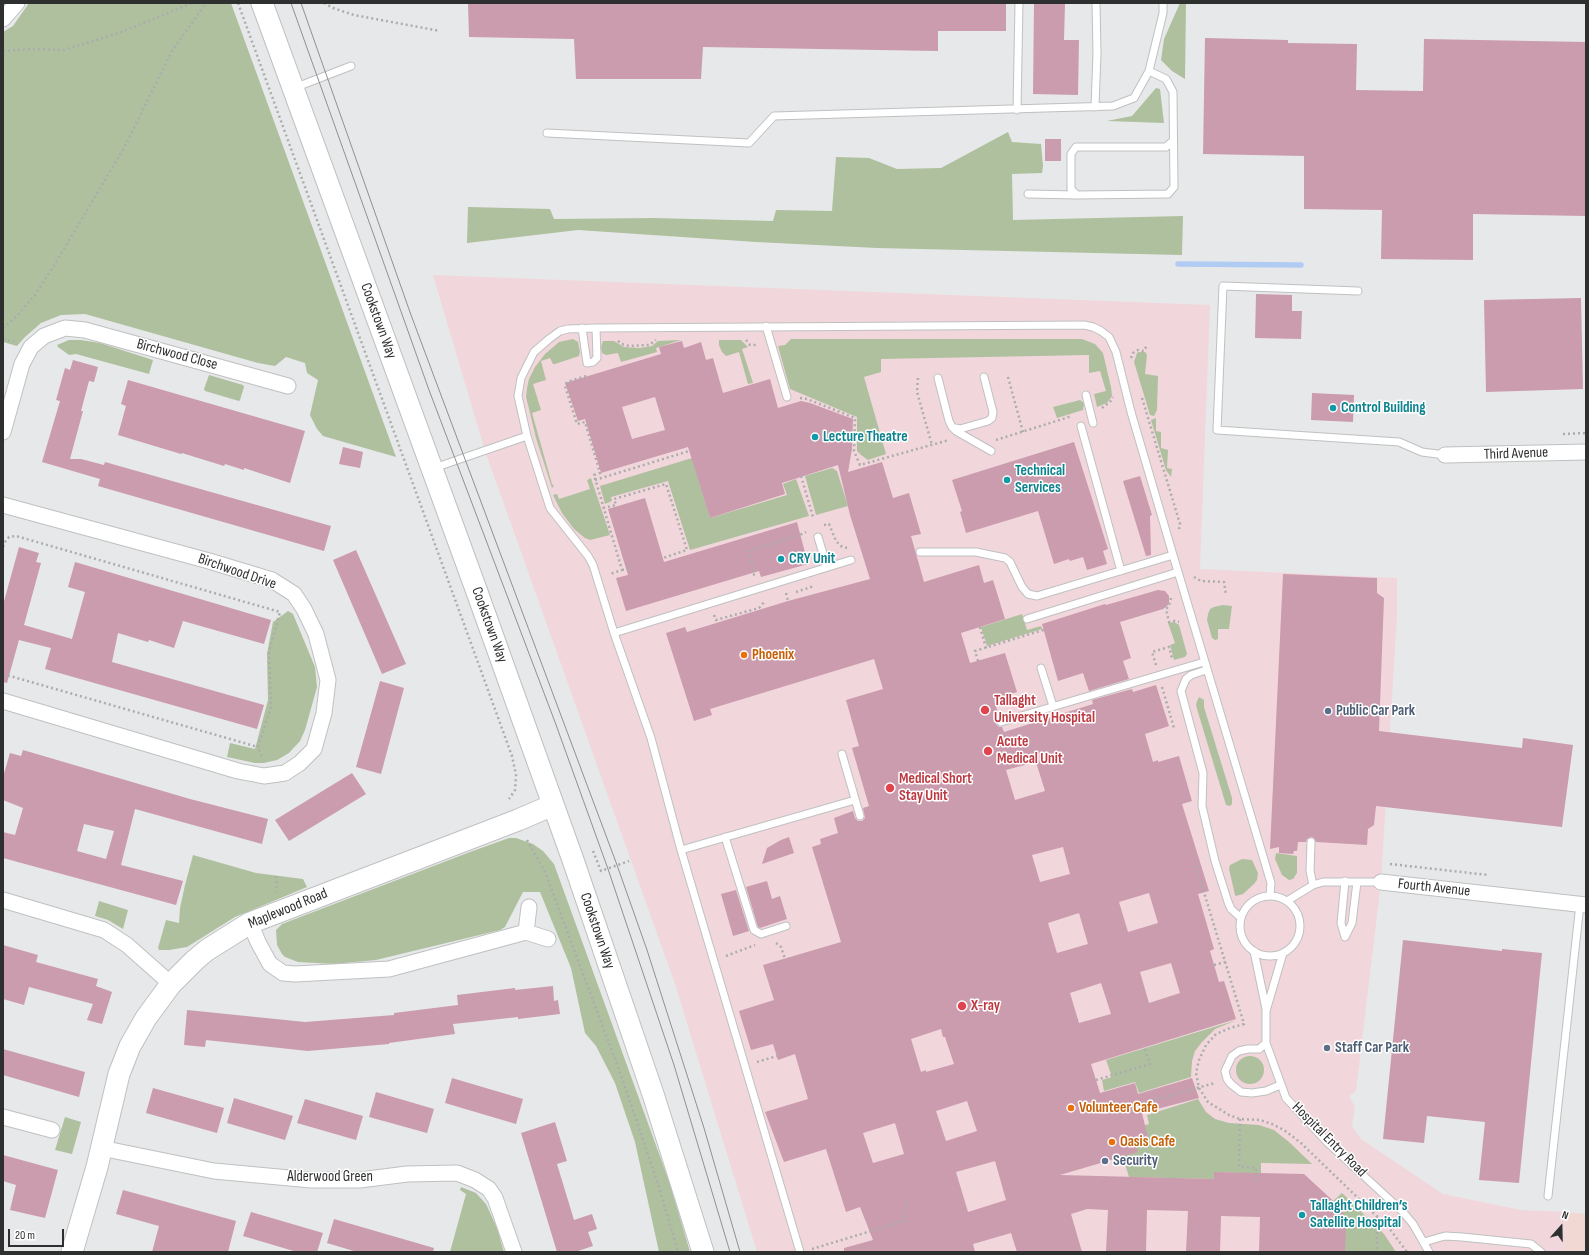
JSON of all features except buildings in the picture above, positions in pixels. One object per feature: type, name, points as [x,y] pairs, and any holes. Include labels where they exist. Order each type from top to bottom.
[{"type":"street","points":[[3,19],[17,3]]},
{"type":"street","name":"Cookstown Way","points":[[262,3],[553,805],[650,1086],[703,1252]]},
{"type":"street","name":"Birchwood Close","points":[[3,432],[22,364],[31,347],[44,336],[65,328],[85,330],[288,386]]},
{"type":"street","name":"Third Avenue","points":[[1445,455],[1586,452]]},
{"type":"street","name":"Birchwood Drive","points":[[3,505],[209,561],[272,580],[294,594],[304,609],[316,634],[328,680],[324,713],[314,749],[300,763],[285,773],[264,776],[238,771],[3,701]]},
{"type":"street","name":"Maplewood Road","points":[[72,1252],[97,1167],[119,1074],[130,1046],[146,1018],[171,984],[207,950],[250,923],[518,820],[553,805]]},
{"type":"street","name":"Fourth Avenue","points":[[1381,882],[1583,904]]},
{"type":"street","points":[[3,900],[104,930],[127,945],[171,984]]},
{"type":"street","points":[[526,932],[529,907]]},
{"type":"street","points":[[250,923],[270,964],[283,973],[295,974],[389,969],[526,932],[548,939]]},
{"type":"street","points":[[3,1117],[52,1130]]},
{"type":"street","name":"Alderwood Green","points":[[101,1148],[214,1171],[311,1180],[360,1180],[407,1174],[457,1174],[475,1180],[489,1189],[495,1198],[514,1252]]},
{"type":"lane","points":[[1017,110],[1020,3]]},
{"type":"lane","points":[[1095,106],[1098,53],[1096,3]]},
{"type":"lane","points":[[547,133],[749,143],[774,116],[1113,106],[1134,98],[1149,71],[1163,13],[1163,3]]},
{"type":"lane","points":[[294,88],[351,66]]},
{"type":"lane","points":[[1028,194],[1168,194],[1174,187],[1173,92],[1166,80],[1149,71]]},
{"type":"lane","points":[[1077,195],[1071,189],[1071,154],[1076,146],[1166,147],[1173,142]]},
{"type":"lane","points":[[1358,291],[1223,286],[1216,430],[1399,442],[1422,452],[1445,455]]},
{"type":"lane","points":[[804,1251],[745,1065],[681,850],[651,738],[614,633],[593,565],[588,556],[550,508],[527,436],[518,396],[521,378],[529,360],[541,345],[560,331],[582,328],[1084,325],[1093,327],[1110,337],[1116,352],[1172,556],[1272,883],[1270,896]]},
{"type":"lane","points":[[766,326],[787,397]]},
{"type":"lane","points":[[582,328],[587,363],[593,362],[597,358],[596,328]]},
{"type":"lane","points":[[954,428],[960,429],[988,421],[992,418],[993,412],[984,377]]},
{"type":"lane","points":[[938,378],[949,421],[956,431],[990,451]]},
{"type":"lane","points":[[1086,395],[1093,423]]},
{"type":"lane","points":[[1081,426],[1121,571]]},
{"type":"lane","points":[[432,469],[527,436]]},
{"type":"lane","points":[[818,537],[827,567]]},
{"type":"lane","points":[[920,552],[976,552],[1005,558],[1010,562],[1022,587],[1028,594],[1037,596],[1172,556]]},
{"type":"lane","points":[[614,633],[851,560]]},
{"type":"lane","points":[[1027,619],[1178,572]]},
{"type":"lane","points":[[1001,722],[1204,662]]},
{"type":"lane","points":[[1041,668],[1053,706]]},
{"type":"lane","points":[[1206,670],[1186,679],[1181,691],[1203,773],[1202,806],[1215,860],[1231,909],[1241,918]]},
{"type":"lane","points":[[842,754],[860,816]]},
{"type":"lane","points":[[681,850],[855,800]]},
{"type":"lane","points":[[725,837],[754,930],[761,934],[786,926]]},
{"type":"lane","points":[[1311,842],[1310,871],[1313,885]]},
{"type":"lane","points":[[1345,881],[1341,923],[1345,937],[1352,923],[1357,882]]},
{"type":"lane","name":"Fourth Avenue","points":[[1287,901],[1313,885],[1323,882],[1381,882]]},
{"type":"lane","points":[[1270,896],[1278,897],[1287,901],[1299,918],[1300,928],[1297,938],[1291,947],[1273,956],[1263,955],[1254,951],[1247,945],[1242,937],[1240,927],[1244,910],[1259,898],[1270,896]]},
{"type":"lane","points":[[1548,1196],[1583,904]]},
{"type":"lane","name":"Hospital Entry Road","points":[[1254,951],[1266,1011],[1266,1043],[1286,1098],[1328,1143],[1402,1210],[1413,1224],[1429,1252]]},
{"type":"lane","name":"Hospital Entry Road","points":[[1266,1011],[1283,952]]},
{"type":"lane","points":[[1266,1043],[1259,1049],[1239,1051],[1232,1056],[1225,1071],[1227,1079],[1241,1092],[1266,1090],[1280,1085]]},
{"type":"lane","points":[[1424,1242],[1445,1236],[1462,1237],[1531,1244],[1541,1252]]},
{"type":"path","points":[[3,52],[30,49],[64,50],[119,33],[192,3]]},
{"type":"path","points":[[3,334],[3,328],[16,317],[34,295],[55,264],[124,148],[172,51],[206,3]]},
{"type":"path","points":[[238,3],[512,756],[516,775],[515,790],[509,799]]},
{"type":"path","points":[[324,3],[333,8],[354,15],[440,32]]},
{"type":"path","points":[[596,338],[616,339],[622,344],[629,346],[649,345],[658,338]]},
{"type":"path","points":[[740,338],[746,340],[750,345],[771,344]]},
{"type":"path","points":[[1131,360],[1133,353],[1138,350],[1144,351],[1147,345]]},
{"type":"path","points":[[590,375],[567,382],[565,386],[577,424],[585,422],[600,473],[594,475],[595,480],[622,570]]},
{"type":"path","points":[[1008,377],[1023,432]]},
{"type":"path","points":[[918,378],[916,392],[932,445]]},
{"type":"path","points":[[980,444],[1105,407],[1110,402],[1114,394]]},
{"type":"path","points":[[1142,396],[1180,524],[1180,534]]},
{"type":"path","points":[[787,397],[807,399],[855,418],[854,451],[860,465],[950,440]]},
{"type":"path","points":[[595,480],[689,451]]},
{"type":"path","points":[[801,476],[813,517]]},
{"type":"path","points":[[604,508],[616,504],[614,499],[666,484],[687,550],[663,558]]},
{"type":"path","points":[[823,525],[828,524],[836,541],[841,546],[846,547],[851,560]]},
{"type":"path","points":[[748,576],[756,574],[749,551],[802,534],[811,529]]},
{"type":"path","points":[[3,547],[4,542],[9,537],[16,536],[280,612],[269,652],[271,707],[258,747],[264,763]]},
{"type":"path","points":[[612,580],[610,574],[631,568]]},
{"type":"path","points":[[1193,576],[1201,581],[1224,582],[1226,595]]},
{"type":"path","points":[[779,595],[798,592],[820,584]]},
{"type":"path","points":[[1170,592],[1171,602],[1166,609],[1170,622],[1175,621],[1180,623]]},
{"type":"path","points":[[711,603],[716,620],[759,608],[766,600]]},
{"type":"path","points":[[978,661],[975,651],[1043,630],[1038,615]]},
{"type":"path","points":[[980,628],[986,648]]},
{"type":"path","points":[[1174,663],[1169,647],[1152,652],[1174,728]]},
{"type":"path","points":[[3,674],[258,747]]},
{"type":"path","points":[[527,840],[545,872],[622,1078],[659,1187],[678,1252]]},
{"type":"path","points":[[593,852],[601,871],[629,861]]},
{"type":"path","points":[[1196,866],[1244,1024],[1216,1034],[1206,1045],[1199,1060],[1196,1073],[1199,1088],[1208,1102],[1229,1115],[1240,1119],[1260,1120],[1272,1124],[1284,1130],[1301,1143],[1389,1228],[1407,1252]]},
{"type":"path","points":[[276,876],[278,892]]},
{"type":"path","points":[[714,959],[735,954],[762,942]]},
{"type":"path","points":[[773,942],[781,947],[785,959]]},
{"type":"path","points":[[1214,965],[1225,962]]},
{"type":"path","points":[[1096,1080],[1150,1064],[1144,1047]]},
{"type":"path","points":[[745,1065],[777,1056]]},
{"type":"path","points":[[1139,1104],[1227,1079]]},
{"type":"path","points":[[1240,1119],[1239,1166],[1256,1168],[1255,1181]]},
{"type":"path","points":[[804,1251],[904,1221],[907,1201]]},
{"type":"path","points":[[1377,1217],[1377,1252]]},
{"type":"shaded area","name":"Tallaght University Hospital","points":[[433,275],[1210,305],[1200,569],[1397,578],[1397,615],[1381,882],[1356,1091],[1349,1096],[1355,1107],[1352,1126],[1361,1139],[1443,1194],[1521,1210],[1567,1212],[1564,1252],[757,1252],[675,984],[485,451]]},
{"type":"shaded area","points":[[1567,1212],[1586,1214],[1586,1252],[1564,1252]]},
{"type":"green space","points":[[29,3],[231,3],[396,457],[323,436],[317,429],[310,415],[318,380],[307,373],[305,363],[286,357],[275,366],[258,363],[85,314],[61,315],[41,323],[17,346],[3,342],[3,32],[13,26]]},
{"type":"green space","points":[[1180,3],[1186,3],[1185,79],[1172,71],[1161,60],[1164,39]]},
{"type":"green space","points":[[1156,88],[1160,89],[1164,123],[1107,121],[1132,116]]},
{"type":"green space","points":[[1008,132],[1012,142],[1041,144],[1043,166],[1042,173],[1012,174],[1013,220],[1183,216],[1182,255],[877,248],[756,242],[578,230],[467,243],[468,207],[550,209],[554,219],[653,218],[773,221],[776,210],[832,211],[836,157],[869,158],[897,169],[941,168]]},
{"type":"green space","points":[[573,339],[578,342],[580,352],[579,356],[555,364],[553,364],[550,358],[541,361],[546,380],[533,384],[541,410],[532,413],[552,484],[554,486],[552,488],[536,438],[526,397],[527,388],[529,379],[535,367],[545,354],[559,342]]},
{"type":"green space","points":[[791,339],[1082,339],[1095,344],[1103,353],[1112,396],[1107,403],[1097,407],[1094,394],[1106,391],[1100,371],[1089,373],[1089,355],[881,359],[881,372],[864,377],[886,454],[868,460],[857,451],[857,417],[790,389],[778,346],[785,345]]},
{"type":"green space","points":[[69,340],[100,343],[153,360],[149,374],[76,354],[69,355],[57,345]]},
{"type":"green space","points":[[681,340],[656,348],[657,352],[621,362],[618,353],[606,355],[602,353],[601,347],[603,341],[614,341],[624,347],[640,348],[652,346],[658,341]]},
{"type":"green space","points":[[719,340],[741,340],[748,347],[742,349],[753,383],[748,384],[739,352],[726,356],[722,352],[719,345]]},
{"type":"green space","points":[[1145,352],[1147,355],[1145,374],[1158,376],[1157,410],[1154,416],[1150,415],[1134,362],[1137,353]]},
{"type":"green space","points":[[209,375],[243,385],[244,387],[240,400],[239,401],[205,391],[204,389]]},
{"type":"green space","points":[[1080,400],[1084,403],[1083,410],[1057,418],[1053,407]]},
{"type":"green space","points":[[1156,418],[1156,431],[1161,432],[1161,448],[1168,450],[1167,468],[1172,469],[1171,477],[1166,470],[1151,420]]},
{"type":"green space","points":[[692,458],[710,518],[787,495],[783,484],[796,479],[809,516],[690,550],[668,481],[611,497],[612,501],[605,504],[600,486]]},
{"type":"green space","points":[[832,468],[837,471],[848,506],[816,515],[805,476]]},
{"type":"green space","points":[[591,478],[610,535],[590,540],[574,529],[562,513],[553,495],[557,494],[559,499],[590,489],[587,480]]},
{"type":"green space","points":[[1223,605],[1232,606],[1229,629],[1218,629],[1218,639],[1215,640],[1212,638],[1207,620],[1208,614],[1210,609]]},
{"type":"green space","points":[[288,611],[293,614],[315,667],[317,687],[305,730],[300,741],[289,753],[277,760],[264,763],[255,763],[227,757],[230,743],[255,749],[268,700],[267,654],[273,622]]},
{"type":"green space","points":[[1022,614],[1027,630],[1041,626],[1042,629],[987,646],[981,627]]},
{"type":"green space","points":[[1174,622],[1179,625],[1187,654],[1185,657],[1174,660],[1170,645],[1175,643],[1168,623]]},
{"type":"green space","points":[[1199,697],[1204,700],[1204,707],[1232,798],[1232,804],[1230,806],[1226,805],[1197,709],[1196,704]]},
{"type":"green space","points":[[509,838],[516,838],[533,844],[543,851],[554,864],[670,1184],[690,1252],[659,1252],[635,1142],[615,1083],[596,1046],[585,1033],[571,968],[540,892],[523,892],[505,927],[500,930],[376,960],[334,964],[298,962],[285,957],[277,945],[276,930],[282,924]]},
{"type":"green space","points":[[1276,853],[1297,856],[1297,873],[1293,879],[1289,880],[1282,875],[1275,859]]},
{"type":"green space","points":[[193,855],[256,873],[303,879],[307,887],[235,917],[187,947],[159,950],[158,948],[166,920],[179,923],[180,908]]},
{"type":"green space","points":[[1242,859],[1252,860],[1258,873],[1257,880],[1243,894],[1236,896],[1229,869],[1230,865]]},
{"type":"green space","points":[[99,901],[128,910],[123,929],[108,920],[95,916]]},
{"type":"green space","points":[[1237,1020],[1215,1029],[1202,1042],[1195,1051],[1192,1061],[1191,1077],[1139,1093],[1135,1082],[1104,1091],[1102,1080],[1112,1077],[1106,1060]]},
{"type":"green space","points":[[1250,1056],[1260,1060],[1264,1070],[1260,1080],[1250,1084],[1240,1080],[1236,1070],[1240,1060]]},
{"type":"green space","points":[[1198,1099],[1206,1112],[1215,1119],[1229,1123],[1259,1125],[1274,1130],[1312,1164],[1261,1163],[1261,1181],[1242,1173],[1214,1172],[1214,1179],[1129,1177],[1116,1134],[1149,1124],[1147,1115]]},
{"type":"green space","points":[[65,1117],[81,1122],[72,1154],[55,1150]]},
{"type":"green space","points":[[461,1187],[476,1193],[486,1204],[497,1228],[504,1252],[450,1252],[466,1194],[460,1190]]},
{"type":"green space","points":[[1342,1193],[1384,1234],[1396,1252],[1345,1252],[1333,1201]]},
{"type":"waterway","points":[[1178,264],[1301,265]]},
{"type":"tram line","points":[[291,3],[429,390],[555,722],[608,869],[674,1065],[730,1252]]},
{"type":"tram line","points":[[301,3],[411,315],[617,865],[647,950],[704,1128],[740,1252]]},
{"type":"place","name":"Control Building","points":[[1333,408]]},
{"type":"place","name":"Lecture Theatre","points":[[815,437]]},
{"type":"place","name":"Technical Services","points":[[1007,480]]},
{"type":"place","name":"CRY Unit","points":[[781,559]]},
{"type":"place","name":"Phoenix","points":[[744,655]]},
{"type":"place","name":"Tallaght University Hospital","points":[[985,710]]},
{"type":"place","name":"Public Car Park","points":[[1328,711]]},
{"type":"place","name":"Acute Medical Unit","points":[[988,751]]},
{"type":"place","name":"Medical Short Stay Unit","points":[[890,788]]},
{"type":"place","name":"X-ray","points":[[962,1006]]},
{"type":"place","name":"Staff Car Park","points":[[1327,1048]]},
{"type":"place","name":"Volunteer Cafe","points":[[1071,1108]]},
{"type":"place","name":"Oasis Cafe","points":[[1112,1142]]},
{"type":"place","name":"Security","points":[[1105,1161]]},
{"type":"place","name":"Tallaght Children’s Satellite Hospital","points":[[1302,1215]]}]
